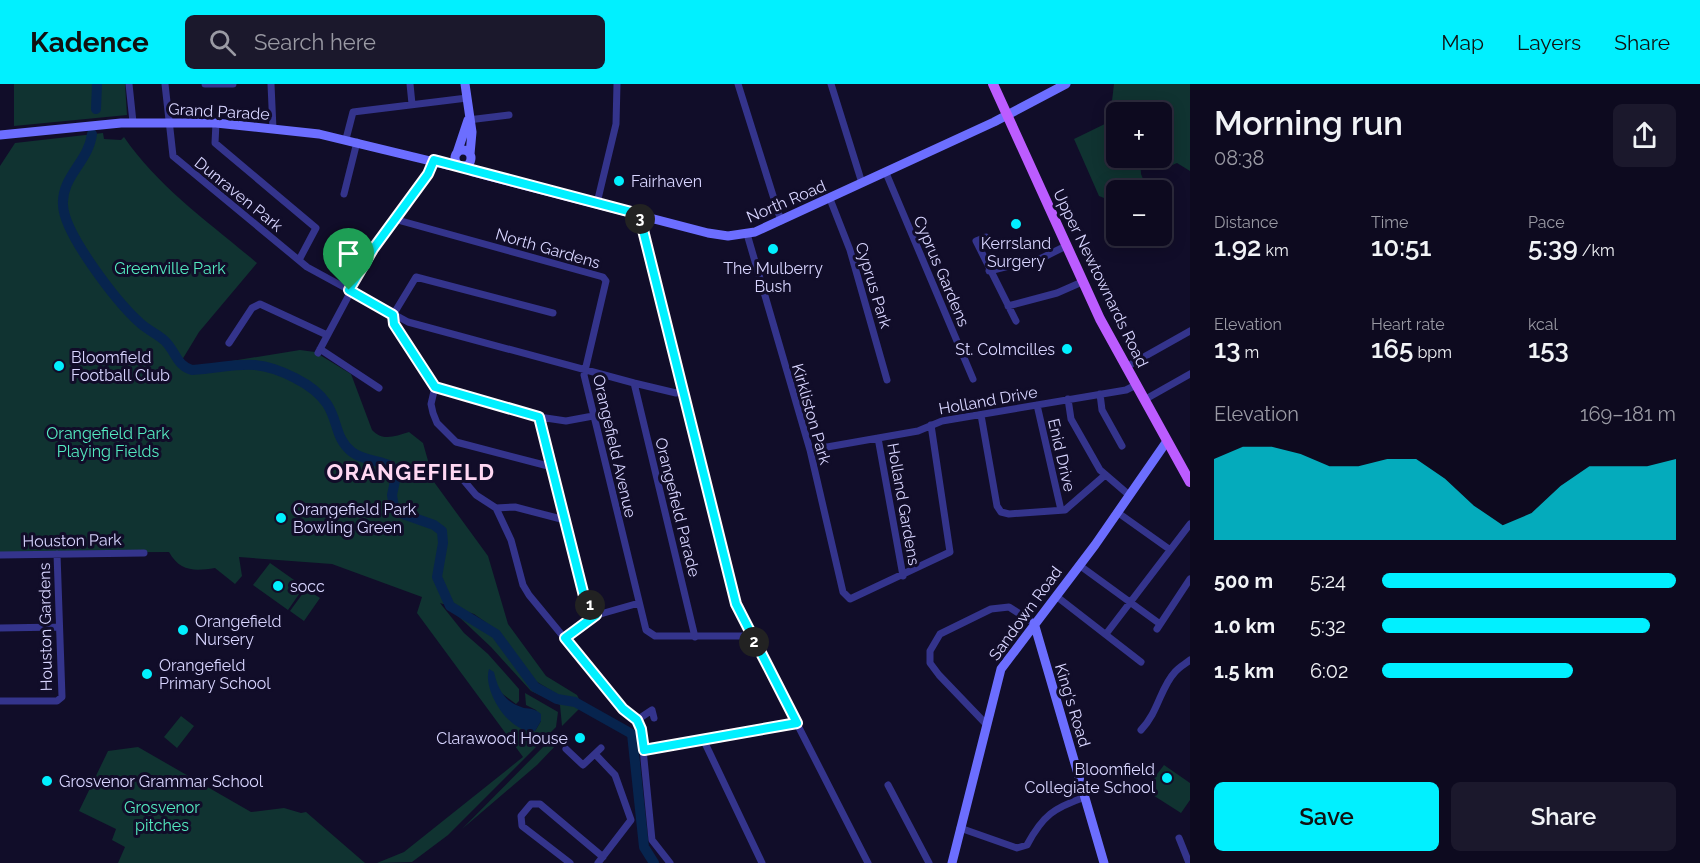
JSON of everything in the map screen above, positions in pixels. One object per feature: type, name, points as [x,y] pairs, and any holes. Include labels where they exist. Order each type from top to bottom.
[{"type":"main road","name":"Upper Newtownards Road","points":[[993,84],[1082,282],[1190,482]]},
{"type":"street","points":[[129,84],[133,122]]},
{"type":"street","name":"Dunraven Park","points":[[165,84],[171,151],[176,159],[299,260],[349,290]]},
{"type":"street","points":[[205,84],[233,84]]},
{"type":"street","points":[[271,84],[273,129]]},
{"type":"street","points":[[410,84],[412,104]]},
{"type":"street","points":[[465,84],[468,120],[472,132],[471,157],[482,173]]},
{"type":"street","points":[[597,203],[616,124],[617,84]]},
{"type":"street","points":[[738,84],[781,221]]},
{"type":"street","points":[[831,84],[862,183]]},
{"type":"street","name":"North Road","points":[[461,166],[708,233],[728,236],[747,234],[830,199],[1008,116],[1066,84]]},
{"type":"street","points":[[346,139],[352,112],[467,98]]},
{"type":"street","points":[[468,120],[509,115]]},
{"type":"street","points":[[468,120],[455,162],[461,166],[471,157]]},
{"type":"street","name":"Grand Parade","points":[[0,135],[133,122],[216,123],[346,139],[454,167],[461,166]]},
{"type":"street","points":[[216,123],[215,143],[316,228],[299,260]]},
{"type":"street","points":[[344,194],[357,142]]},
{"type":"street","name":"Grand Parade","points":[[434,160],[464,150],[471,157]]},
{"type":"street","points":[[379,388],[319,351],[349,290],[393,219],[428,174],[434,160]]},
{"type":"street","name":"Cyprus Gardens","points":[[886,172],[973,379]]},
{"type":"street","name":"Cyprus Park","points":[[830,199],[850,250],[887,380]]},
{"type":"street","points":[[639,214],[731,585],[752,636],[868,863]]},
{"type":"street","name":"North Gardens","points":[[393,219],[603,277],[606,281],[583,369]]},
{"type":"street","name":"Kirkliston Park","points":[[747,234],[810,450],[843,592],[850,599],[903,576]]},
{"type":"street","points":[[986,237],[976,241],[1016,321]]},
{"type":"street","points":[[990,271],[1042,258],[1066,246]]},
{"type":"street","points":[[553,313],[416,277],[393,315],[394,324],[435,387],[539,417],[566,421],[593,416]]},
{"type":"street","points":[[1008,306],[1057,293],[1082,282]]},
{"type":"street","name":"Orangefield Avenue","points":[[349,290],[408,322],[583,369],[639,603],[649,634],[695,637],[752,636]]},
{"type":"street","points":[[229,343],[252,308],[260,304],[327,335]]},
{"type":"street","points":[[1126,367],[1190,331]]},
{"type":"street","points":[[583,369],[676,393],[684,391]]},
{"type":"street","points":[[1144,400],[1190,374]]},
{"type":"street","name":"Orangefield Parade","points":[[634,383],[695,637]]},
{"type":"street","name":"Holland Drive","points":[[810,450],[918,431],[931,425],[981,415],[1126,390],[1136,385]]},
{"type":"street","points":[[435,387],[431,404],[437,423],[456,442],[552,467]]},
{"type":"street","points":[[1100,394],[1102,410],[1122,446]]},
{"type":"street","points":[[1068,399],[1071,419],[1104,476],[1130,495]]},
{"type":"street","name":"Enid Drive","points":[[1037,405],[1061,510]]},
{"type":"street","points":[[981,415],[999,509],[1009,514],[1069,508],[1104,476]]},
{"type":"street","points":[[539,417],[584,596],[596,615]]},
{"type":"street","points":[[903,576],[950,552],[931,425]]},
{"type":"street","name":"Holland Gardens","points":[[878,438],[903,576]]},
{"type":"street","name":"Sandown Road","points":[[955,862],[960,828],[1001,669],[1130,495],[1167,441]]},
{"type":"street","points":[[460,476],[476,495],[496,508],[511,540],[523,585],[623,709],[637,720],[641,729],[644,750],[652,840],[670,863]]},
{"type":"street","points":[[496,508],[515,507],[565,520]]},
{"type":"street","points":[[1117,512],[1169,549]]},
{"type":"street","points":[[1106,634],[1190,524]]},
{"type":"street","name":"Houston Park","points":[[0,555],[144,553]]},
{"type":"street","name":"Houston Gardens","points":[[0,701],[60,700],[57,554]]},
{"type":"street","points":[[1079,565],[1158,626],[1190,579]]},
{"type":"street","points":[[1056,596],[1141,662]]},
{"type":"street","points":[[565,638],[596,615],[639,603]]},
{"type":"street","points":[[986,724],[939,675],[930,663],[930,651],[940,634],[991,609],[1009,607],[1034,623]]},
{"type":"street","name":"King's Road","points":[[1034,623],[1104,863]]},
{"type":"street","points":[[0,628],[59,627]]},
{"type":"street","points":[[1141,730],[1155,712],[1175,672],[1190,660]]},
{"type":"street","points":[[637,720],[652,710],[654,718]]},
{"type":"street","points":[[644,750],[797,723]]},
{"type":"street","points":[[704,741],[762,863]]},
{"type":"street","points":[[566,749],[582,765],[598,751],[615,775],[631,820],[601,860],[540,804],[531,804],[521,816],[522,826],[570,863]]},
{"type":"street","points":[[888,785],[929,863]]},
{"type":"street","points":[[960,828],[1017,848],[1027,845],[1038,824],[1056,807],[1085,797]]},
{"type":"street","points":[[1179,838],[1189,863]]},
{"type":"green space","points":[[14,84],[125,84],[127,115],[14,126]]},
{"type":"green space","points":[[1114,84],[1190,84],[1190,171],[1177,163],[1172,165],[1172,102],[1112,101]]},
{"type":"green space","points":[[1106,123],[1106,168],[1141,168],[1143,180],[1106,180],[1106,199],[1099,196],[1074,139]]},
{"type":"green space","name":"Orangefield Park Playing Fields","points":[[103,133],[104,139],[121,140],[124,137],[169,189],[257,263],[199,332],[182,360],[186,366],[195,367],[300,350],[315,352],[351,374],[372,430],[376,434],[385,437],[409,432],[423,443],[434,482],[488,556],[508,624],[546,676],[577,695],[581,703],[560,696],[534,680],[491,626],[474,614],[440,603],[464,633],[488,654],[519,689],[519,701],[516,704],[500,692],[489,669],[508,717],[524,728],[535,731],[541,721],[536,710],[526,705],[525,693],[558,712],[556,727],[448,835],[412,862],[377,863],[404,852],[523,757],[417,613],[422,597],[332,564],[239,557],[242,576],[235,584],[215,568],[195,570],[183,567],[173,559],[169,552],[0,553],[0,166],[15,143]]},
{"type":"green space","name":"socc","points":[[270,563],[304,587],[288,610],[253,585]]},
{"type":"green space","points":[[306,589],[320,598],[304,621],[290,611]]},
{"type":"green space","points":[[457,615],[473,620],[491,633],[537,691],[557,701],[582,706],[562,726],[560,705],[531,691],[491,647]]},
{"type":"green space","points":[[181,716],[194,726],[177,748],[164,737]]},
{"type":"green space","points":[[553,737],[559,742],[537,765],[462,829]]},
{"type":"green space","name":"Grosvenor pitches","points":[[138,747],[251,812],[284,808],[301,813],[306,812],[365,863],[118,863],[125,847],[112,840],[116,829],[79,811],[108,751]]},
{"type":"green space","points":[[1164,765],[1190,783],[1190,800],[1181,813],[1145,790]]},
{"type":"water","points":[[489,669],[494,672],[500,690],[507,699],[517,706],[541,714],[541,721],[535,731],[516,726],[500,709],[490,688]]},
{"type":"waterway","points":[[96,109],[97,84]]},
{"type":"waterway","points":[[92,134],[86,153],[66,186],[63,205],[72,233],[106,284],[139,322],[169,345],[180,362],[187,368],[192,370],[256,365],[280,371],[295,378],[324,400],[331,410],[346,447],[361,457],[391,466],[396,476],[392,495],[394,507],[403,514],[434,525],[442,531],[443,543],[437,577],[450,606],[496,634],[535,687],[557,699],[575,702],[632,734],[644,847],[654,863]]},
{"type":"place","name":"Fairhaven","points":[[619,181]]},
{"type":"place","name":"Kerrsland Surgery","points":[[1016,224]]},
{"type":"place","name":"The Mulberry Bush","points":[[773,249]]},
{"type":"place","name":"St. Colmcilles","points":[[1067,349]]},
{"type":"place","name":"Bloomfield Football Club","points":[[59,366]]},
{"type":"place","name":"Orangefield Park Bowling Green","points":[[281,518]]},
{"type":"place","name":"socc","points":[[278,586]]},
{"type":"place","name":"Orangefield Nursery","points":[[183,630]]},
{"type":"place","name":"Orangefield Primary School","points":[[147,674]]},
{"type":"place","name":"Clarawood House","points":[[580,738]]},
{"type":"place","name":"Bloomfield Collegiate School","points":[[1167,778]]},
{"type":"place","name":"Grosvenor Grammar School","points":[[47,781]]},
{"type":"district","name":"ORANGEFIELD","points":[[411,472]]},
{"type":"route","points":[[434,160],[639,214],[736,604],[797,723],[644,750],[641,729],[637,720],[623,709],[565,638],[590,617],[596,615],[584,596],[539,417],[435,387],[394,324],[393,315],[349,290],[393,219],[428,174],[434,160]]},
{"type":"park label","name":"Greenville Park","points":[[170,268]]}]
